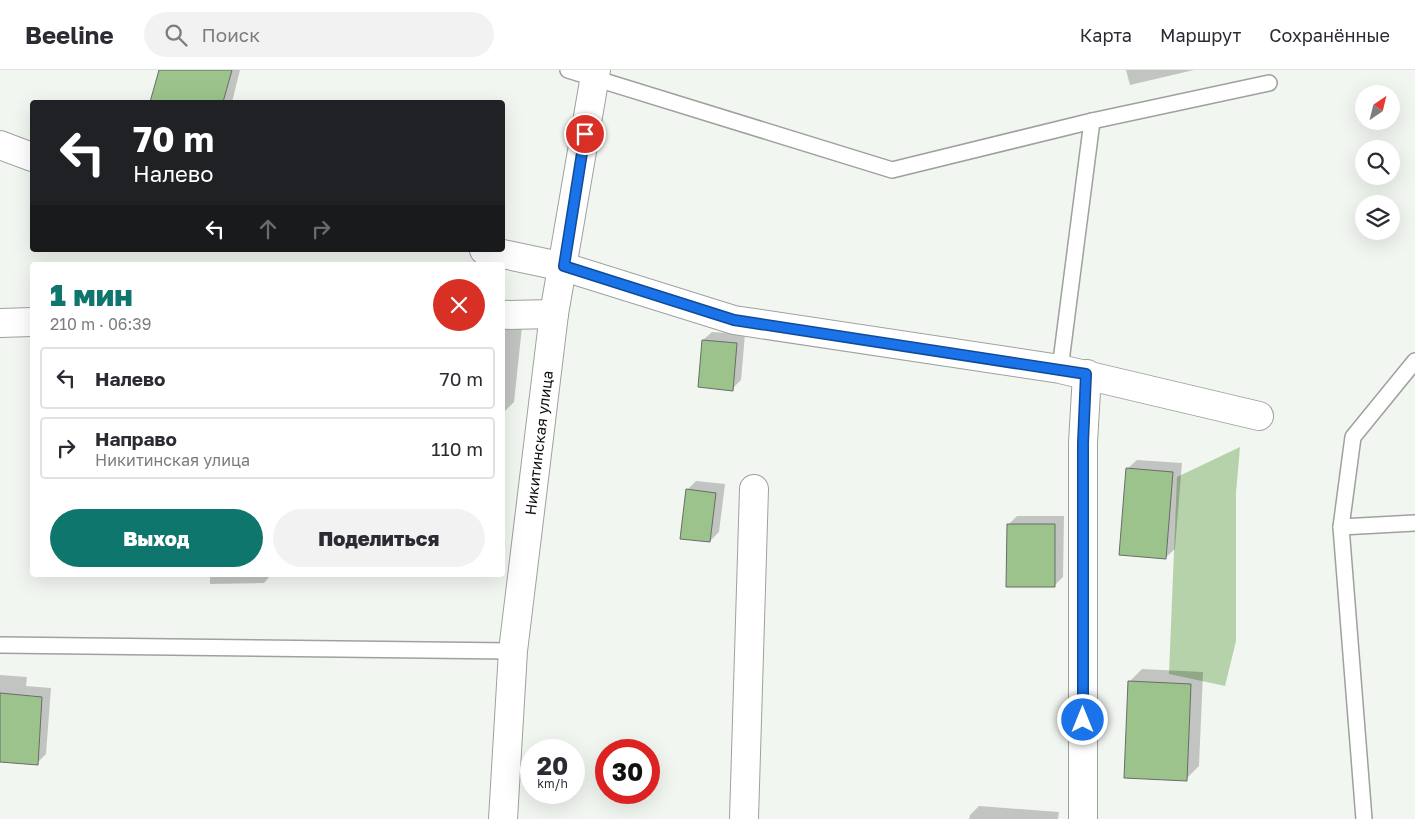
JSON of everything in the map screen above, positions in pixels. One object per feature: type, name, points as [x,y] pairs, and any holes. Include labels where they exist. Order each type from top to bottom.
[{"type":"street","name":"Никитинская улица","points":[[503,819],[513,651],[554,314],[564,266],[595,73]]},
{"type":"street","points":[[0,145],[30,156]]},
{"type":"street","points":[[494,252],[564,266],[734,320],[1060,369],[1259,416]]},
{"type":"street","points":[[505,315],[554,314]]},
{"type":"street","points":[[0,323],[30,322]]},
{"type":"street","points":[[1083,819],[1083,443],[1086,374]]},
{"type":"street","points":[[744,819],[754,489]]},
{"type":"lane","points":[[568,70],[595,73],[892,170],[1092,122],[1269,83]]},
{"type":"lane","points":[[1060,369],[1092,122]]},
{"type":"lane","points":[[1364,819],[1341,527],[1353,437],[1415,361]]},
{"type":"lane","points":[[1341,527],[1415,523]]},
{"type":"lane","points":[[0,645],[513,651]]},
{"type":"green space","points":[[1240,447],[1236,493],[1236,641],[1225,686],[1169,674],[1177,477]]},
{"type":"building","points":[[159,70],[232,70],[224,100],[151,100]]},
{"type":"building","points":[[702,340],[737,343],[733,391],[698,387]]},
{"type":"building","points":[[1126,468],[1173,472],[1166,559],[1119,555]]},
{"type":"building","points":[[686,489],[716,493],[710,542],[680,539]]},
{"type":"building","points":[[1007,524],[1055,524],[1055,587],[1006,587]]},
{"type":"building","points":[[1128,681],[1191,684],[1187,781],[1124,778]]},
{"type":"building","points":[[0,693],[42,697],[38,765],[0,762]]},
{"type":"route","points":[[585,134],[564,266],[734,320],[1086,374],[1083,443],[1083,720]]}]
